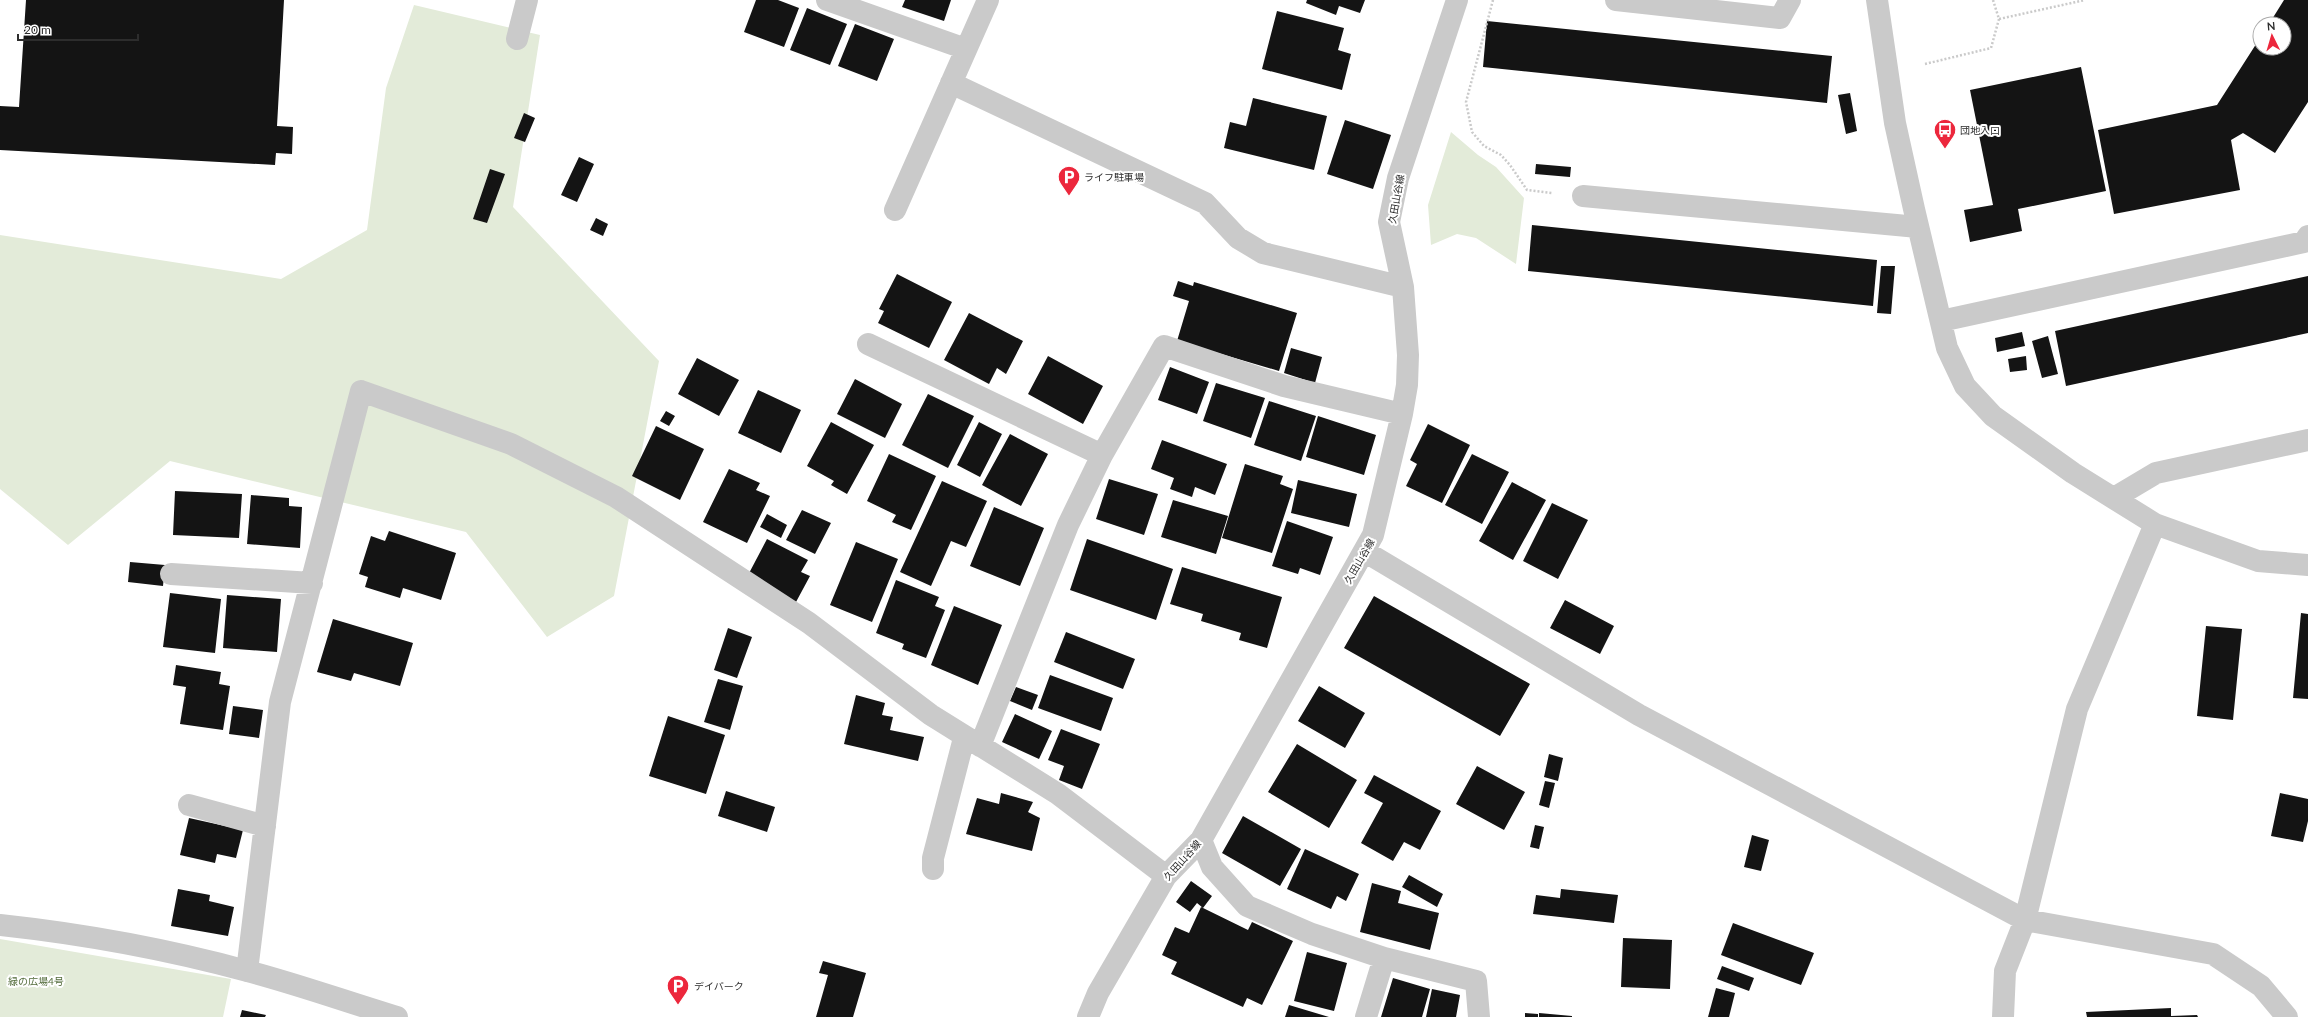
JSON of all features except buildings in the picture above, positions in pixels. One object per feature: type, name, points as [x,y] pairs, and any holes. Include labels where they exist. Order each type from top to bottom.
[{"type":"street","points":[[517,39],[527,0]]},
{"type":"street","points":[[827,0],[966,49]]},
{"type":"street","points":[[895,210],[988,0]]},
{"type":"street","name":"久田山谷線","points":[[1088,1017],[1098,993],[1166,876],[1201,840],[1373,535],[1402,414],[1408,355],[1402,287],[1389,222],[1398,178],[1457,0]]},
{"type":"street","points":[[1616,0],[1780,18],[1790,0]]},
{"type":"street","points":[[1877,0],[1895,123],[1918,227],[1947,348],[1965,386],[1993,416],[2155,524],[2258,560],[2308,565]]},
{"type":"street","points":[[951,83],[1205,203],[1238,238],[1264,253],[1402,287]]},
{"type":"street","points":[[1583,196],[1918,227]]},
{"type":"street","points":[[1941,321],[2304,242],[2308,236]]},
{"type":"street","points":[[868,344],[1102,455]]},
{"type":"street","points":[[933,869],[933,858],[972,742],[1068,525],[1102,455],[1164,346],[1284,386],[1402,414]]},
{"type":"street","points":[[247,971],[280,702],[361,391],[511,444],[616,496],[809,623],[931,715],[972,742],[1058,794],[1166,876]]},
{"type":"street","points":[[2114,498],[2156,473],[2308,440]]},
{"type":"street","points":[[2003,1017],[2004,971],[2025,920],[2077,709],[2155,524]]},
{"type":"street","points":[[1364,551],[1640,715],[2025,920],[2214,954],[2261,986],[2287,1017]]},
{"type":"street","points":[[171,574],[312,582]]},
{"type":"street","points":[[189,805],[265,826]]},
{"type":"street","points":[[1201,840],[1212,867],[1247,906],[1312,934],[1384,958],[1476,982],[1479,1017]]},
{"type":"street","points":[[0,924],[48,930],[141,947],[247,971],[397,1017]]},
{"type":"street","points":[[1366,1017],[1384,958]]},
{"type":"path","points":[[1493,0],[1466,102],[1472,132],[1484,146],[1501,155],[1510,165],[1527,190],[1583,196]]},
{"type":"path","points":[[1925,64],[1991,48],[1999,19],[1993,0]]},
{"type":"path","points":[[1999,19],[2085,0]]},
{"type":"green space","points":[[414,5],[540,35],[513,207],[659,361],[614,596],[547,637],[466,532],[170,461],[68,545],[0,489],[0,235],[281,279],[367,230],[386,88]]},
{"type":"green space","points":[[1451,132],[1478,155],[1496,167],[1524,198],[1516,264],[1476,238],[1457,234],[1431,245],[1428,205]]},
{"type":"green space","name":"緑の広場4号","points":[[0,939],[231,979],[223,1017],[0,1017]]},
{"type":"place","name":"団地入口","points":[[1945,150]]},
{"type":"place","name":"ライフ駐車場","points":[[1069,196]]},
{"type":"place","name":"デイパーク","points":[[678,1006]]}]
